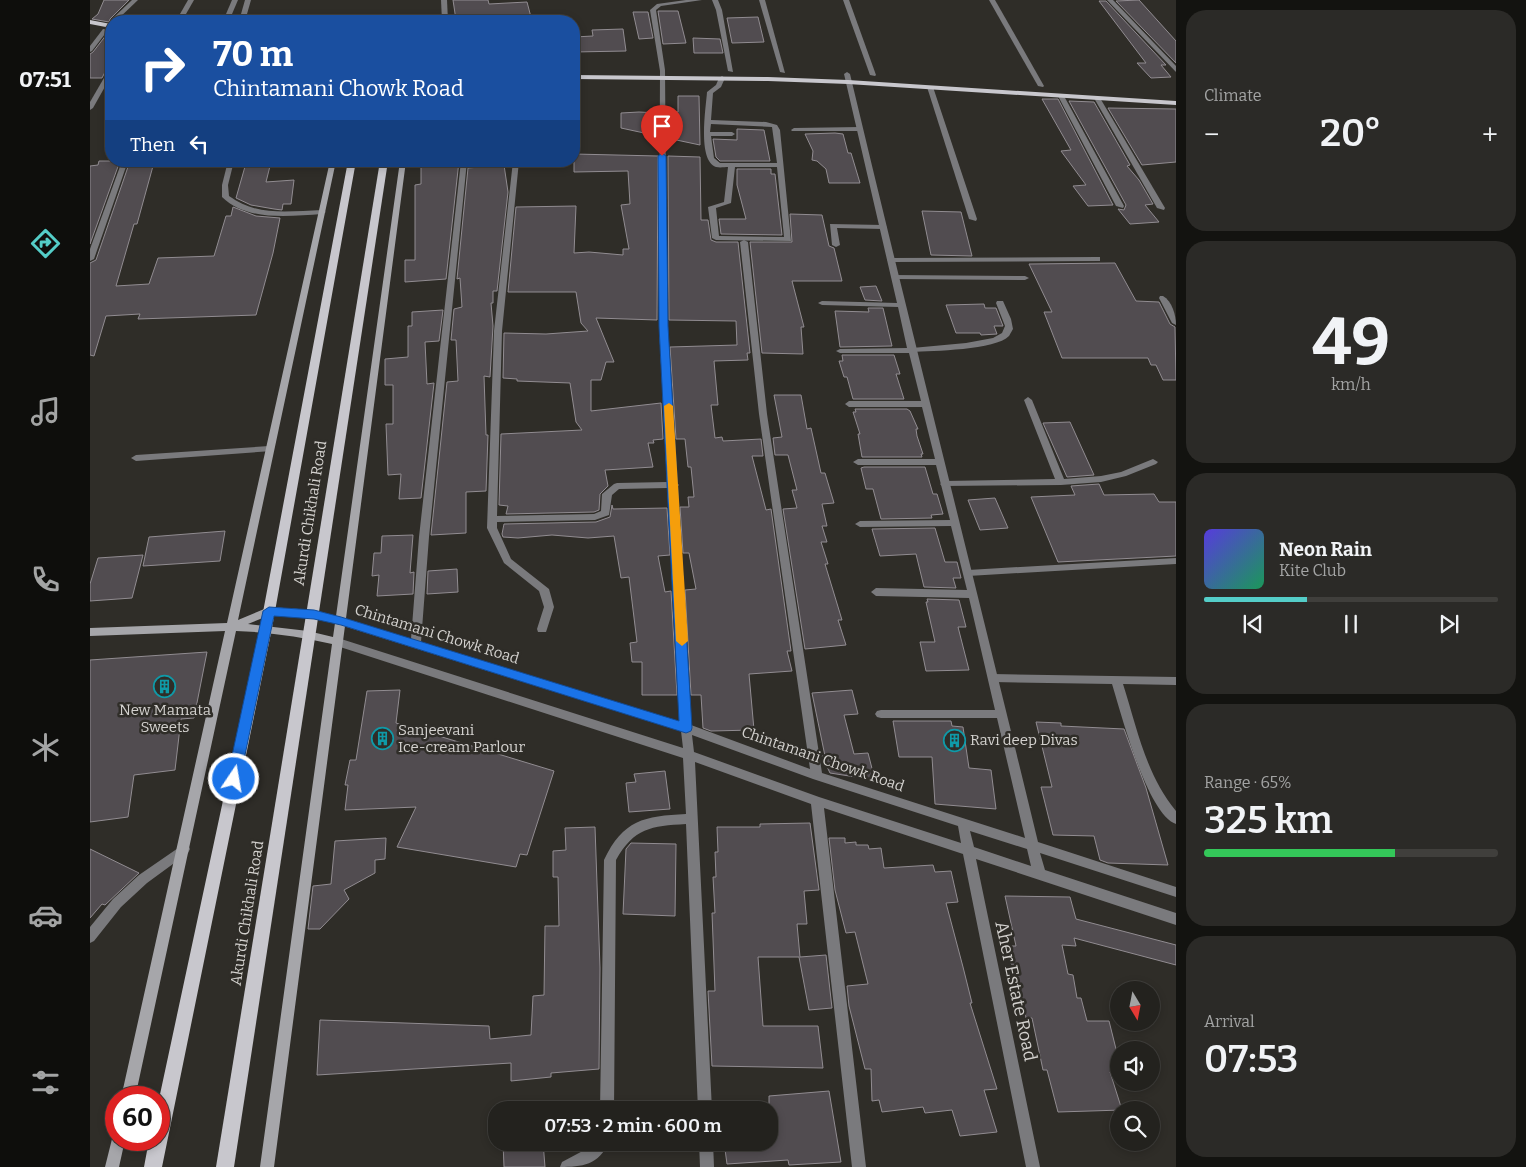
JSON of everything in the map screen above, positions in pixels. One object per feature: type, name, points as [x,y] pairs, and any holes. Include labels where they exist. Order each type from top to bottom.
[{"type":"main road","points":[[90,22],[105,25]]},
{"type":"main road","points":[[90,28],[105,26]]},
{"type":"main road","points":[[580,70],[722,78],[848,78],[873,75],[1176,95]]},
{"type":"main road","points":[[580,76],[731,71],[783,72],[930,87],[1176,103]]},
{"type":"main road","name":"Akurdi Chikhali Road","points":[[170,1086],[266,628],[351,167]]},
{"type":"main road","name":"Akurdi Chikhali Road","points":[[225,1167],[311,634],[383,167]]},
{"type":"main road","name":"Akurdi Chikhali Road","points":[[153,1167],[156,1151]]},
{"type":"street","points":[[121,15],[135,0]]},
{"type":"street","points":[[182,15],[190,0]]},
{"type":"street","points":[[229,15],[235,0]]},
{"type":"street","points":[[244,15],[248,0]]},
{"type":"street","points":[[444,0],[445,15]]},
{"type":"street","points":[[699,0],[660,5],[653,10],[662,74],[663,326],[689,755],[705,1101]]},
{"type":"street","points":[[715,0],[719,10],[731,71]]},
{"type":"street","points":[[762,0],[783,72]]},
{"type":"street","points":[[846,0],[873,75]]},
{"type":"street","points":[[992,0],[1041,86]]},
{"type":"street","points":[[1110,0],[1176,70]]},
{"type":"street","points":[[90,50],[105,32]]},
{"type":"street","points":[[722,78],[719,86],[710,92],[707,134],[711,159],[718,164],[780,166]]},
{"type":"street","points":[[848,78],[1039,874]]},
{"type":"street","points":[[90,108],[105,82]]},
{"type":"street","points":[[930,87],[974,219]]},
{"type":"street","points":[[1060,96],[1120,206]]},
{"type":"street","points":[[1097,98],[1161,208]]},
{"type":"street","points":[[708,122],[775,126],[777,130],[788,239],[716,238],[714,235],[712,207],[727,203],[732,165]]},
{"type":"street","points":[[794,130],[860,130]]},
{"type":"street","points":[[707,134],[732,134]]},
{"type":"street","points":[[90,259],[123,167]]},
{"type":"street","points":[[230,167],[225,191],[226,197],[234,205],[247,210],[273,213],[322,212]]},
{"type":"street","points":[[131,1086],[332,167]]},
{"type":"street","points":[[267,1167],[402,167]]},
{"type":"street","points":[[416,644],[424,537],[463,167]]},
{"type":"street","points":[[515,167],[498,331],[492,528],[507,561],[544,588],[550,607],[542,630]]},
{"type":"street","points":[[836,245],[833,226],[884,227]]},
{"type":"street","points":[[744,242],[763,414],[817,776]]},
{"type":"street","points":[[891,260],[1097,259]]},
{"type":"street","points":[[895,277],[1025,278]]},
{"type":"street","points":[[1164,298],[1176,323]]},
{"type":"street","points":[[822,303],[901,304]]},
{"type":"street","points":[[840,351],[912,350],[988,343],[1008,334],[1009,329],[1000,303]]},
{"type":"street","points":[[1028,400],[1061,482]]},
{"type":"street","points":[[849,404],[925,404]]},
{"type":"street","points":[[136,458],[269,449]]},
{"type":"street","points":[[858,462],[940,462]]},
{"type":"street","points":[[945,484],[1061,482],[1101,479],[1123,474],[1153,462]]},
{"type":"street","points":[[492,519],[595,517],[606,513],[607,494],[617,486],[674,485]]},
{"type":"street","points":[[860,524],[955,523]]},
{"type":"street","points":[[968,573],[1176,561]]},
{"type":"street","points":[[876,592],[973,594]]},
{"type":"street","name":"Chintamani Chowk Road","points":[[230,627],[269,611],[314,614],[341,621],[686,728],[817,776],[1176,892]]},
{"type":"street","points":[[90,632],[230,627],[266,628],[311,634],[689,755],[817,801],[1176,919]]},
{"type":"street","points":[[993,678],[1176,681]]},
{"type":"street","points":[[1116,680],[1146,774],[1160,800],[1176,819]]},
{"type":"street","points":[[881,714],[1001,714]]},
{"type":"street","points":[[817,801],[859,1167]]},
{"type":"street","points":[[607,1101],[610,860],[617,845],[631,830],[651,821],[692,819]]},
{"type":"street","name":"Aher Estate Road","points":[[964,823],[1033,1167]]},
{"type":"street","points":[[90,937],[118,903],[143,879],[184,849]]},
{"type":"street","points":[[112,1167],[116,1151]]},
{"type":"street","points":[[567,1167],[597,1151]]},
{"type":"street","points":[[706,1151],[707,1167]]},
{"type":"building","points":[[104,0],[129,0],[114,15],[105,15],[105,21],[92,19],[98,14]]},
{"type":"building","points":[[453,0],[488,0],[489,4],[527,2],[530,15],[455,15]]},
{"type":"building","points":[[1139,0],[1176,41],[1176,63],[1116,1]]},
{"type":"building","points":[[1099,1],[1106,1],[1166,65],[1161,65],[1171,77],[1151,78],[1137,63],[1146,63]]},
{"type":"building","points":[[658,11],[678,11],[686,43],[663,44]]},
{"type":"building","points":[[633,12],[648,12],[653,38],[639,39]]},
{"type":"building","points":[[758,17],[764,42],[732,43],[727,18]]},
{"type":"building","points":[[623,29],[626,51],[580,52],[580,37],[593,36],[592,30]]},
{"type":"building","points":[[105,36],[105,72],[102,78],[90,78],[90,54]]},
{"type":"building","points":[[693,38],[720,39],[723,53],[694,53]]},
{"type":"building","points":[[678,96],[699,96],[700,145],[667,138],[667,112],[678,112]]},
{"type":"building","points":[[1042,99],[1058,99],[1113,205],[1088,206],[1073,186],[1086,185],[1061,151],[1071,150]]},
{"type":"building","points":[[1069,101],[1094,102],[1130,165],[1127,166],[1139,180],[1153,204],[1145,205],[1159,222],[1130,224],[1118,209],[1124,210],[1126,205]]},
{"type":"building","points":[[1108,108],[1176,109],[1176,162],[1142,165]]},
{"type":"building","points":[[621,113],[658,113],[658,136],[621,128]]},
{"type":"building","points":[[737,129],[764,130],[770,161],[720,161],[716,157],[713,139],[737,140]]},
{"type":"building","points":[[805,134],[843,134],[848,153],[851,153],[860,183],[829,183],[826,169],[817,161],[812,160],[813,151]]},
{"type":"building","points":[[580,154],[658,156],[657,320],[596,318],[614,362],[606,362],[601,380],[591,380],[591,411],[661,403],[663,439],[653,440],[654,443],[648,443],[653,467],[605,470],[608,486],[600,494],[599,510],[594,512],[506,514],[508,506],[499,505],[501,434],[582,430],[576,422],[570,383],[517,381],[517,379],[503,378],[504,333],[546,334],[588,331],[581,323],[576,292],[508,292],[516,207],[576,206],[574,253],[589,252],[623,255],[623,249],[629,249],[621,205],[630,204],[628,171],[574,172],[574,167],[580,167]]},
{"type":"building","points":[[668,156],[700,157],[701,220],[708,220],[711,240],[716,242],[738,242],[750,353],[747,353],[748,360],[714,361],[718,405],[711,405],[715,438],[722,437],[723,441],[761,439],[763,456],[752,456],[766,510],[771,509],[791,651],[787,651],[792,671],[749,674],[754,730],[711,731],[703,728],[701,695],[691,695],[685,590],[696,589],[689,553],[683,553],[680,507],[689,507],[688,497],[694,497],[691,467],[688,467],[685,439],[676,439],[670,347],[737,345],[736,321],[669,320]]},
{"type":"building","points":[[99,161],[105,161],[105,167],[118,167],[90,244],[90,166],[98,165]]},
{"type":"building","points":[[128,167],[153,167],[137,224],[134,224],[116,286],[149,284],[158,258],[214,256],[226,216],[231,216],[233,207],[256,216],[280,218],[273,253],[256,315],[138,319],[140,314],[106,316],[94,356],[90,355],[90,263],[96,260]]},
{"type":"building","points":[[245,167],[270,167],[266,182],[294,180],[291,204],[283,204],[282,210],[251,205],[236,198]]},
{"type":"building","points":[[421,167],[458,167],[446,279],[405,282],[405,260],[415,260],[415,185],[421,184]]},
{"type":"building","points":[[504,167],[508,192],[497,291],[493,291],[493,303],[491,303],[493,326],[490,377],[484,376],[486,435],[488,435],[486,491],[466,492],[466,533],[431,535],[447,382],[458,381],[456,340],[451,340],[454,309],[462,307],[460,278],[457,279],[468,168]]},
{"type":"building","points":[[737,169],[771,169],[771,174],[775,174],[782,235],[721,234],[719,219],[746,219],[737,185]]},
{"type":"building","points":[[922,211],[961,212],[972,256],[931,255]]},
{"type":"building","points":[[790,214],[822,215],[829,246],[834,248],[842,281],[792,281],[804,327],[801,327],[803,354],[762,353],[750,242],[792,242]]},
{"type":"building","points":[[1115,263],[1136,301],[1159,302],[1170,324],[1175,327],[1176,380],[1163,380],[1156,365],[1151,365],[1148,358],[1062,358],[1044,312],[1052,312],[1029,264]]},
{"type":"building","points":[[876,286],[882,301],[865,300],[860,287]]},
{"type":"building","points":[[984,304],[985,308],[996,308],[1003,326],[994,326],[997,334],[956,333],[946,305]]},
{"type":"building","points":[[868,308],[883,308],[892,346],[840,347],[835,311],[869,312]]},
{"type":"building","points":[[443,310],[439,341],[425,342],[427,384],[434,383],[421,498],[399,499],[401,474],[388,475],[386,424],[393,424],[393,385],[385,385],[385,359],[408,357],[408,326],[412,326],[412,312]]},
{"type":"building","points":[[842,355],[894,355],[900,374],[896,374],[904,399],[853,399],[847,377],[844,377],[839,361],[843,361]]},
{"type":"building","points":[[774,395],[801,395],[807,429],[811,428],[821,473],[825,473],[834,503],[822,504],[827,526],[822,526],[827,542],[821,542],[828,564],[825,564],[842,620],[838,620],[846,645],[805,649],[783,509],[797,508],[792,490],[797,490],[788,455],[775,455],[773,438],[782,437]]},
{"type":"building","points":[[855,409],[907,409],[910,411],[918,429],[916,429],[923,454],[921,454],[922,457],[862,457],[858,434],[860,434],[853,412],[856,412]]},
{"type":"building","points":[[1070,422],[1094,475],[1067,477],[1043,423]]},
{"type":"building","points":[[925,467],[933,494],[937,494],[943,514],[931,515],[932,518],[881,519],[873,489],[866,489],[861,468]]},
{"type":"building","points":[[1099,484],[1104,495],[1154,494],[1159,502],[1176,502],[1176,556],[1058,562],[1031,497],[1075,495],[1071,486]]},
{"type":"building","points":[[995,498],[1008,528],[980,530],[968,500]]},
{"type":"building","points":[[612,505],[613,509],[667,508],[670,555],[658,556],[665,592],[671,591],[677,695],[642,695],[642,662],[632,662],[630,643],[637,642],[629,577],[621,578],[614,536],[588,538],[552,535],[518,538],[503,537],[502,534],[504,524],[596,522],[610,517]]},
{"type":"building","points":[[935,528],[945,562],[957,562],[961,578],[953,578],[956,588],[924,587],[916,554],[880,556],[872,529]]},
{"type":"building","points":[[225,531],[220,561],[143,566],[149,537]]},
{"type":"building","points":[[413,535],[410,573],[414,572],[413,594],[377,596],[379,575],[372,576],[374,553],[381,553],[382,536]]},
{"type":"building","points":[[143,555],[132,598],[90,601],[90,584],[98,558]]},
{"type":"building","points":[[457,569],[458,592],[427,594],[428,571]]},
{"type":"building","points":[[927,599],[959,600],[966,627],[958,627],[969,670],[926,671],[920,642],[935,642],[926,602],[928,602]]},
{"type":"building","points":[[207,652],[194,718],[181,719],[175,770],[134,775],[128,817],[90,822],[90,660]]},
{"type":"building","points":[[400,690],[396,723],[554,771],[527,855],[520,854],[516,867],[397,847],[416,807],[345,810],[348,785],[345,785],[350,760],[356,760],[367,691]]},
{"type":"building","points":[[852,690],[858,714],[844,715],[854,754],[868,753],[875,780],[830,773],[822,756],[825,756],[812,693]]},
{"type":"building","points":[[893,721],[951,721],[952,726],[963,727],[969,768],[991,770],[996,809],[935,804],[932,757],[899,757]]},
{"type":"building","points":[[1036,722],[1061,723],[1061,726],[1124,729],[1146,788],[1168,865],[1108,863],[1100,860],[1094,836],[1053,835],[1041,787],[1052,787]]},
{"type":"building","points":[[665,771],[670,809],[629,812],[626,783],[636,782],[634,774]]},
{"type":"building","points":[[810,823],[819,890],[804,891],[807,924],[797,924],[800,957],[826,955],[832,1008],[809,1010],[799,957],[758,957],[763,1026],[818,1026],[823,1068],[712,1066],[708,991],[715,991],[712,913],[715,913],[713,877],[716,877],[715,852],[718,852],[717,827],[760,827],[760,824]]},
{"type":"building","points":[[595,827],[600,968],[599,1069],[551,1073],[551,1077],[511,1081],[511,1063],[317,1075],[320,1020],[489,1026],[490,1039],[531,1035],[533,996],[544,995],[545,926],[559,926],[558,877],[553,877],[553,851],[566,850],[565,828]]},
{"type":"building","points":[[386,838],[385,859],[375,860],[375,873],[344,890],[349,899],[320,929],[308,929],[313,886],[331,884],[335,841]]},
{"type":"building","points":[[829,838],[845,838],[845,843],[856,842],[856,845],[868,845],[869,849],[881,848],[884,868],[933,865],[935,872],[951,871],[958,902],[946,903],[972,1003],[970,1003],[997,1089],[984,1090],[997,1132],[960,1136],[952,1110],[925,1113],[923,1107],[882,1112],[879,1100],[872,1101],[871,1069],[865,1069],[849,1006],[847,986],[868,984],[855,932],[846,933],[835,890]]},
{"type":"building","points":[[631,843],[676,844],[675,916],[623,914],[626,849]]},
{"type":"building","points":[[90,849],[139,873],[105,905],[102,904],[90,918]]},
{"type":"building","points":[[1005,896],[1070,897],[1076,919],[1176,945],[1176,965],[1074,938],[1076,946],[1062,945],[1068,974],[1073,975],[1077,998],[1081,998],[1087,1021],[1109,1021],[1114,1041],[1110,1041],[1110,1091],[1116,1091],[1119,1101],[1110,1101],[1110,1110],[1058,1112],[1047,1070],[1043,1070],[1032,1018],[1026,1018],[1016,965],[1011,964],[1009,946],[1016,946]]},
{"type":"building","points":[[829,1091],[841,1162],[789,1165],[788,1160],[727,1164],[725,1151],[778,1151],[778,1101],[769,1101],[769,1096]]},
{"type":"building","points":[[503,1151],[544,1151],[545,1167],[504,1167]]},
{"type":"slow traffic","points":[[669,406],[682,641]]},
{"type":"place","name":"New Mamata Sweets","points":[[165,687]]},
{"type":"place","name":"Sanjeevani Ice-cream Parlour","points":[[382,739]]},
{"type":"place","name":"Ravi deep Divas","points":[[954,740]]},
{"type":"route","points":[[234,779],[269,611],[314,614],[341,621],[686,728],[663,326],[662,156]]}]
